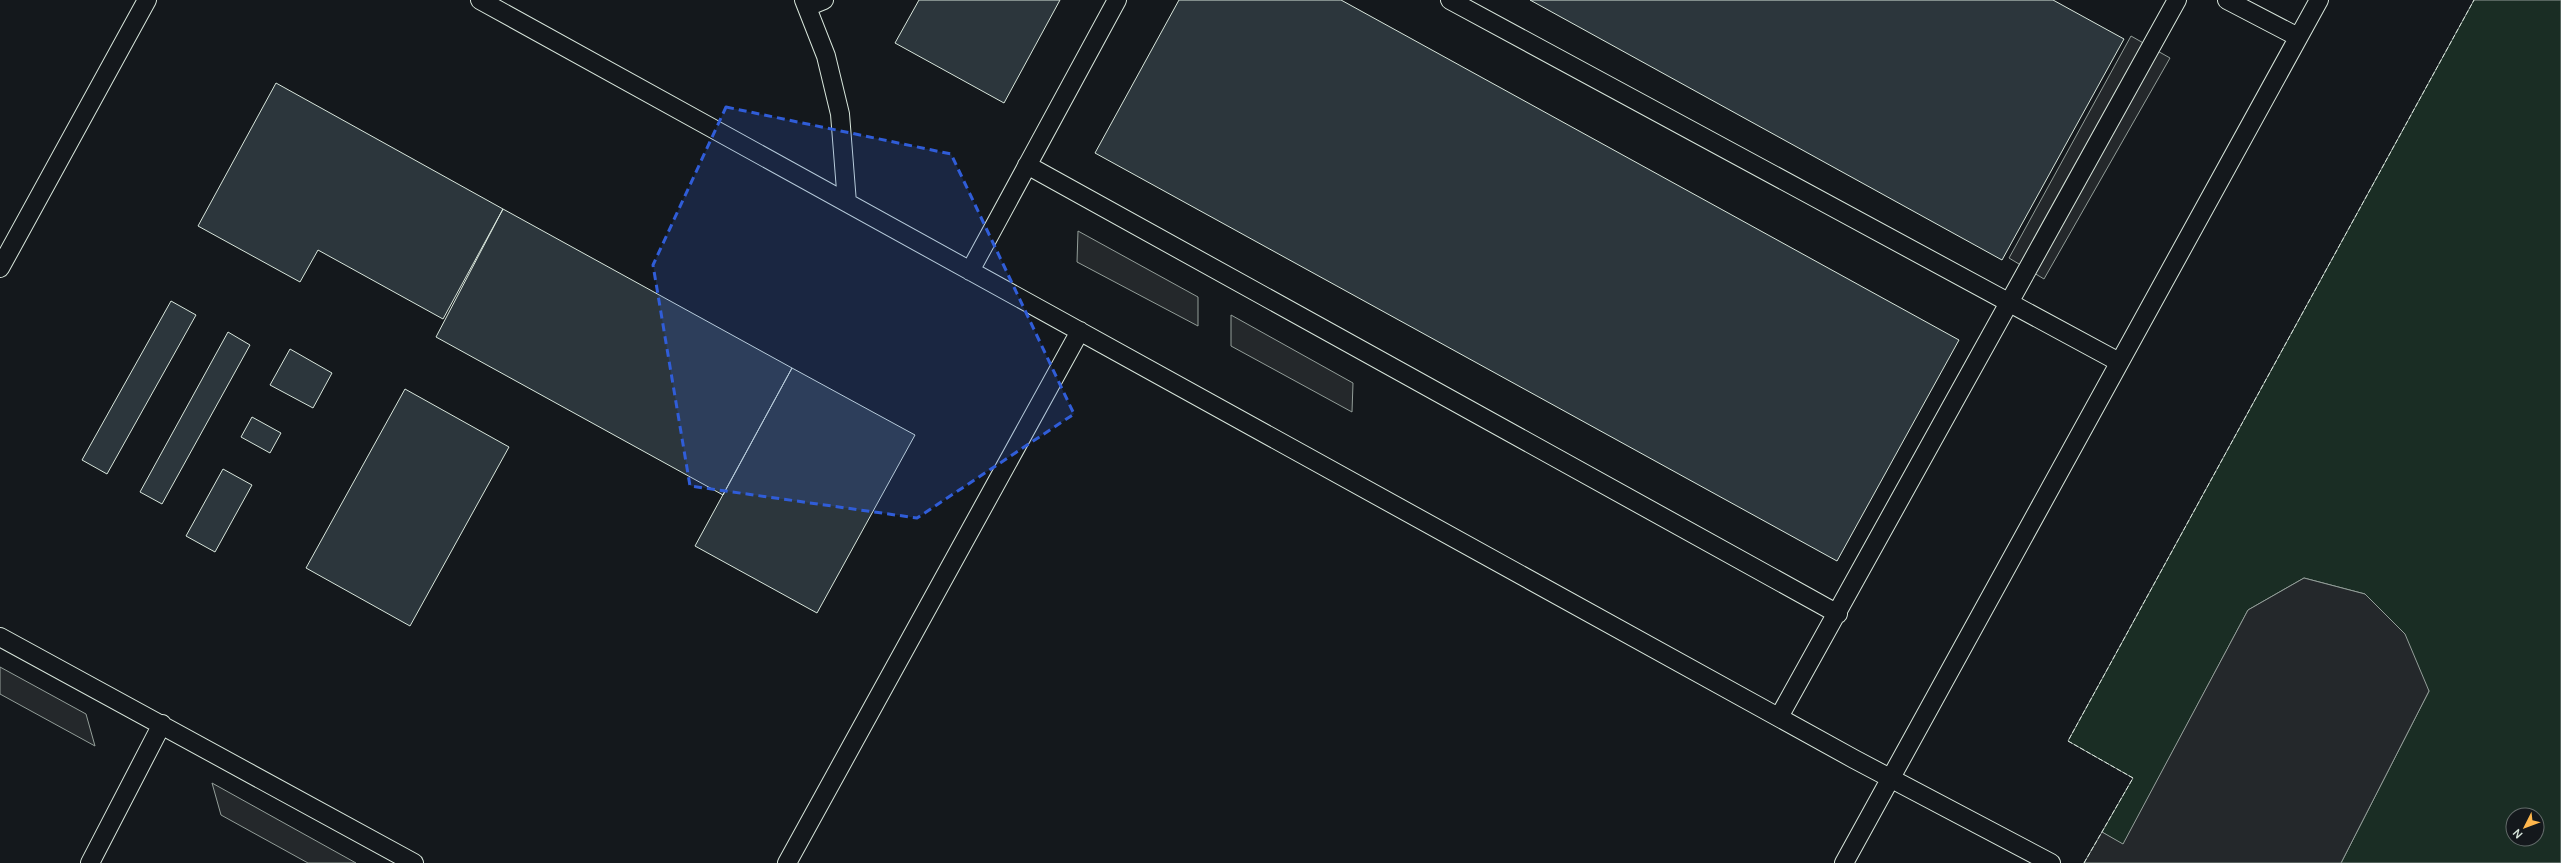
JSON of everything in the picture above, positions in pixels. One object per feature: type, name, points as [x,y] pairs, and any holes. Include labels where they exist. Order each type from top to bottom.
[{"type":"lane","points":[[0,268],[146,0]]},
{"type":"lane","points":[[480,0],[1779,717],[2051,863]]},
{"type":"lane","points":[[824,0],[805,4],[826,56],[840,114],[847,203]]},
{"type":"lane","points":[[970,271],[1117,0]]},
{"type":"lane","points":[[1450,0],[2008,304],[2118,362]]},
{"type":"lane","points":[[1779,717],[1838,614],[2177,0]]},
{"type":"lane","points":[[2228,0],[2298,37]]},
{"type":"lane","points":[[1844,863],[2118,362],[2319,0]]},
{"type":"lane","points":[[1027,165],[1838,614]]},
{"type":"lane","points":[[787,863],[1080,331]]},
{"type":"lane","points":[[0,637],[162,724],[414,863]]},
{"type":"lane","points":[[90,863],[162,724]]},
{"type":"highlighted area","points":[[726,107],[951,154],[1074,414],[917,518],[690,486],[653,265]]},
{"type":"green space","points":[[2474,0],[2561,0],[2561,863],[2341,863],[2429,691],[2365,594],[2304,578],[2248,610],[2123,845],[2102,832],[2133,778],[2068,741]]},
{"type":"shaded area","points":[[2131,36],[2170,58],[2044,279],[2009,258]]},
{"type":"shaded area","points":[[1078,231],[1198,297],[1198,326],[1077,262]]},
{"type":"shaded area","points":[[1231,315],[1353,383],[1352,412],[1231,346]]},
{"type":"shaded area","points":[[2304,578],[2365,594],[2405,634],[2429,691],[2341,863],[2084,863],[2102,832],[2123,844],[2248,610]]},
{"type":"shaded area","points":[[0,667],[86,714],[95,746],[0,694]]},
{"type":"shaded area","points":[[212,783],[356,863],[308,863],[221,815]]},
{"type":"building","points":[[919,0],[1060,0],[1004,103],[895,43]]},
{"type":"building","points":[[1179,0],[1341,0],[1959,340],[1837,561],[1095,153]]},
{"type":"building","points":[[1530,0],[2053,0],[2124,39],[2002,260]]},
{"type":"building","points":[[276,83],[503,209],[443,319],[318,250],[300,282],[198,226]]},
{"type":"building","points":[[503,209],[792,368],[723,495],[436,337]]},
{"type":"building","points":[[171,301],[196,315],[107,474],[82,460]]},
{"type":"building","points":[[228,332],[250,345],[162,504],[140,492]]},
{"type":"building","points":[[290,349],[332,373],[313,408],[270,385]]},
{"type":"building","points":[[792,368],[915,435],[817,613],[695,546]]},
{"type":"building","points":[[405,389],[509,447],[410,626],[306,568]]},
{"type":"building","points":[[252,417],[281,433],[270,453],[241,437]]},
{"type":"building","points":[[223,469],[252,485],[215,552],[186,536]]},
{"type":"fence","points":[[2084,863],[2133,778],[2068,741],[2474,0]]}]
